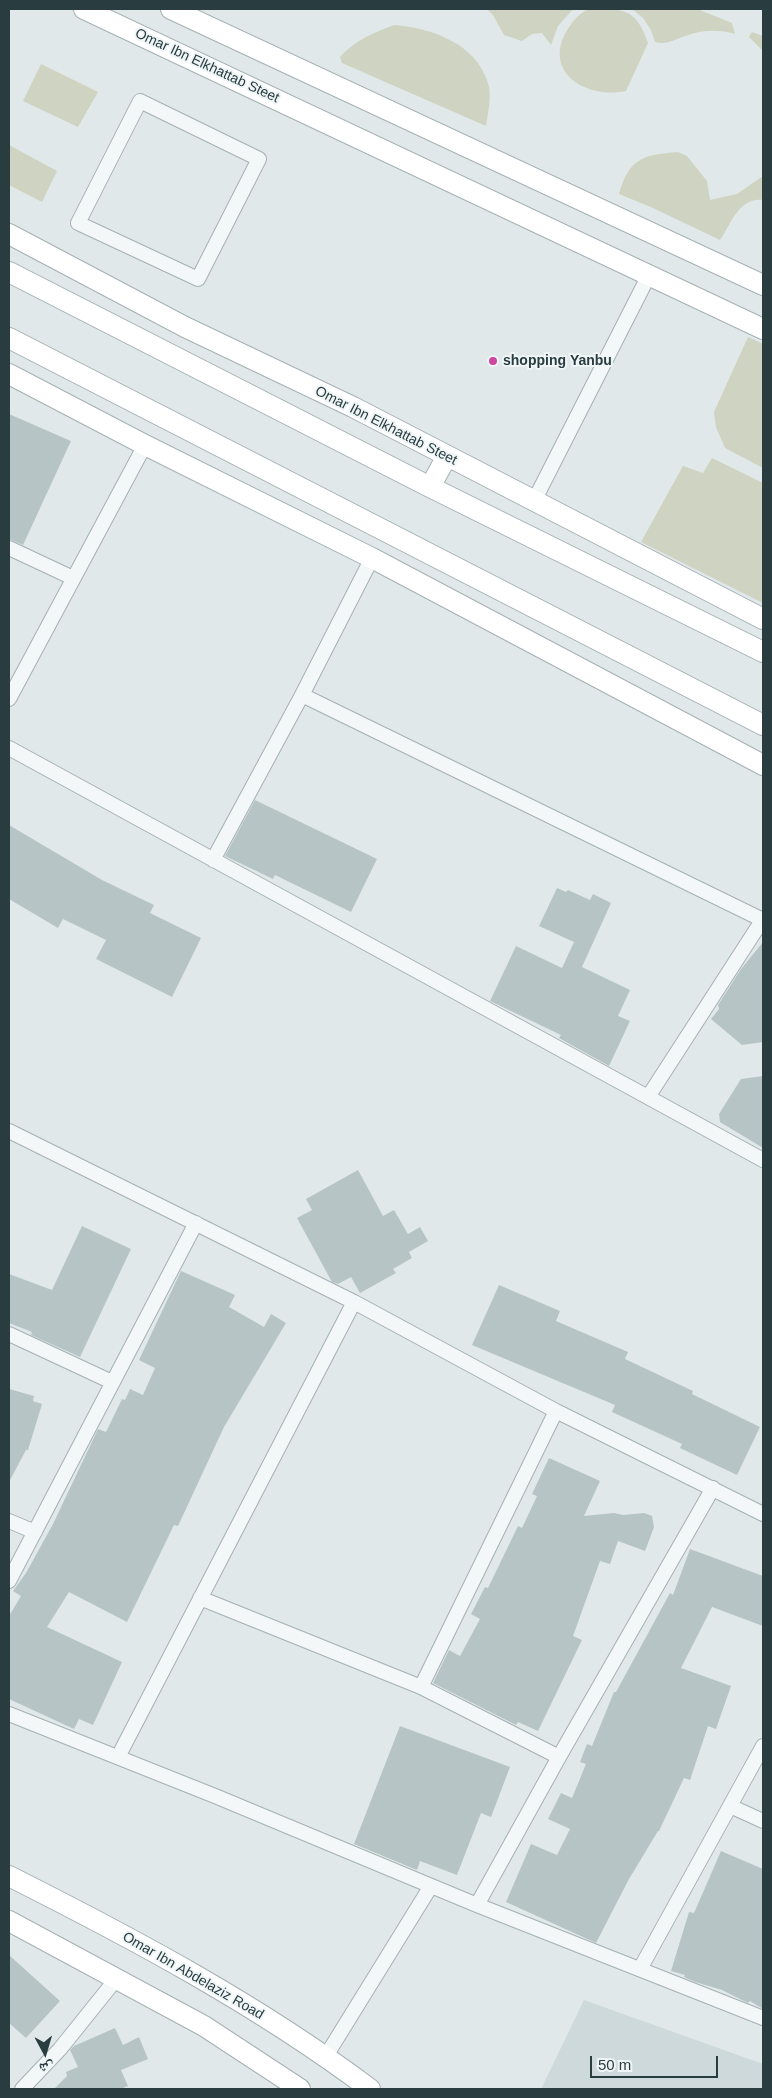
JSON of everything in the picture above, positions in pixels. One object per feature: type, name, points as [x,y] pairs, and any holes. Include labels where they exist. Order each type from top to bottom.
[{"type":"main road","name":"Omar Ibn Elkhattab Steet","points":[[84,9],[763,329]]},
{"type":"main road","points":[[171,9],[763,285]]},
{"type":"main road","name":"Omar Ibn Elkhattab Steet","points":[[9,234],[185,327],[353,407],[763,619]]},
{"type":"main road","points":[[9,272],[430,487],[763,652]]},
{"type":"main road","points":[[9,338],[763,726]]},
{"type":"main road","points":[[9,374],[145,445],[372,558],[763,765]]},
{"type":"main road","points":[[430,487],[446,456]]},
{"type":"main road","points":[[568,662],[583,633]]},
{"type":"main road","name":"Omar Ibn Abdelaziz Road","points":[[9,1876],[106,1925],[205,1981],[326,2056],[370,2089]]},
{"type":"main road","points":[[9,1921],[204,2026],[300,2089]]},
{"type":"street","points":[[140,101],[259,159],[198,280],[78,223],[140,101]]},
{"type":"street","points":[[534,500],[649,276]]},
{"type":"street","points":[[9,698],[145,445]]},
{"type":"street","points":[[9,548],[74,578]]},
{"type":"street","points":[[213,860],[302,695],[372,558]]},
{"type":"street","points":[[302,695],[763,919],[648,1097]]},
{"type":"street","points":[[9,748],[763,1160]]},
{"type":"street","points":[[9,1131],[354,1302],[556,1411],[763,1514]]},
{"type":"street","points":[[9,1581],[196,1224]]},
{"type":"street","points":[[118,1757],[354,1302]]},
{"type":"street","points":[[9,1334],[112,1382]]},
{"type":"street","points":[[420,1687],[556,1411]]},
{"type":"street","points":[[477,1905],[559,1757],[713,1488]]},
{"type":"street","points":[[9,1521],[35,1532]]},
{"type":"street","points":[[200,1598],[420,1687],[559,1757]]},
{"type":"street","points":[[9,1714],[477,1905],[763,2018]]},
{"type":"street","points":[[640,1969],[763,1746]]},
{"type":"street","points":[[730,1806],[763,1821]]},
{"type":"street","points":[[326,2056],[431,1886]]},
{"type":"street","points":[[22,2089],[60,2050],[117,1978]]},
{"type":"shaded area","points":[[584,2000],[763,2064],[763,2089],[541,2089]]},
{"type":"green space","points":[[487,9],[573,9],[558,26],[551,45],[542,33],[532,34],[522,41],[504,35],[493,15]]},
{"type":"green space","points":[[590,9],[612,9],[627,13],[639,23],[643,31],[648,43],[626,91],[609,92],[594,90],[580,85],[569,77],[562,66],[560,53],[563,39],[572,23],[582,13]]},
{"type":"green space","points":[[632,9],[697,9],[732,23],[735,34],[723,31],[704,31],[659,43],[655,42],[651,30],[643,18]]},
{"type":"green space","points":[[394,25],[437,34],[463,48],[473,57],[482,69],[490,93],[486,126],[342,63],[340,57],[352,46],[372,34]]},
{"type":"green space","points":[[752,32],[763,36],[763,51],[749,37]]},
{"type":"green space","points":[[41,64],[98,92],[78,127],[23,101]]},
{"type":"green space","points":[[9,145],[57,171],[42,202],[9,185]]},
{"type":"green space","points":[[678,152],[687,156],[707,181],[710,200],[737,194],[763,176],[763,200],[755,200],[742,207],[720,240],[619,194],[628,173],[639,161],[655,155]]},
{"type":"green space","points":[[748,337],[763,344],[763,468],[725,448],[716,427],[714,412]]},
{"type":"green space","points":[[712,458],[763,483],[763,603],[641,542],[683,466],[703,473]]},
{"type":"building","points":[[9,414],[71,441],[23,545],[9,539]]},
{"type":"building","points":[[255,800],[377,859],[351,912],[275,875],[273,879],[225,856]]},
{"type":"building","points":[[9,825],[102,880],[154,905],[150,913],[201,938],[172,997],[96,959],[106,940],[63,919],[58,928],[9,899]]},
{"type":"building","points":[[557,888],[566,892],[568,890],[590,900],[593,894],[611,903],[582,967],[630,990],[618,1016],[630,1021],[609,1066],[559,1038],[561,1035],[490,1001],[516,946],[562,968],[574,942],[539,926]]},
{"type":"building","points":[[763,942],[763,1042],[742,1045],[711,1019],[719,1009],[718,1005],[741,969]]},
{"type":"building","points":[[763,1076],[763,1148],[720,1122],[719,1114],[741,1079]]},
{"type":"building","points":[[358,1170],[383,1216],[394,1210],[408,1234],[420,1227],[428,1241],[409,1252],[412,1258],[393,1269],[396,1273],[360,1293],[351,1277],[338,1284],[332,1282],[297,1218],[312,1210],[306,1199]]},
{"type":"building","points":[[82,1226],[131,1249],[80,1357],[31,1335],[32,1332],[9,1323],[9,1274],[52,1290]]},
{"type":"building","points":[[181,1271],[235,1295],[229,1307],[264,1327],[271,1314],[286,1323],[224,1427],[178,1526],[174,1525],[127,1622],[69,1592],[47,1627],[122,1662],[93,1725],[79,1719],[74,1729],[9,1699],[9,1616],[21,1596],[13,1591],[26,1573],[53,1524],[98,1429],[106,1432],[122,1399],[125,1400],[130,1389],[143,1395],[155,1368],[139,1360]]},
{"type":"building","points":[[499,1285],[560,1311],[556,1321],[628,1352],[625,1359],[693,1391],[692,1394],[760,1427],[737,1475],[680,1448],[682,1444],[612,1412],[615,1405],[472,1345]]},
{"type":"building","points":[[9,1389],[34,1396],[33,1401],[42,1404],[28,1450],[26,1450],[9,1482]]},
{"type":"building","points":[[549,1458],[600,1481],[584,1516],[644,1513],[652,1516],[654,1527],[645,1551],[618,1541],[610,1564],[600,1561],[573,1636],[582,1640],[538,1731],[518,1722],[516,1725],[433,1683],[449,1650],[460,1656],[480,1619],[471,1614],[485,1587],[488,1588],[518,1526],[522,1528],[537,1496],[532,1494]]},
{"type":"building","points":[[690,1549],[763,1576],[763,1626],[712,1607],[681,1668],[731,1686],[716,1729],[708,1726],[690,1780],[684,1778],[659,1831],[629,1879],[596,1943],[506,1902],[531,1844],[557,1855],[570,1829],[548,1819],[561,1793],[572,1798],[586,1764],[580,1762],[587,1744],[592,1746],[614,1692],[616,1692],[670,1593],[673,1595]]},
{"type":"building","points":[[400,1726],[510,1767],[491,1817],[481,1813],[457,1875],[420,1861],[417,1870],[354,1844]]},
{"type":"building","points":[[721,1851],[763,1869],[763,2009],[750,2001],[748,2003],[722,1990],[695,1982],[684,1977],[685,1975],[671,1971],[689,1912],[694,1913]]},
{"type":"building","points":[[9,1955],[60,2001],[26,2038],[9,2023]]},
{"type":"building","points":[[115,2028],[123,2045],[139,2037],[148,2059],[121,2070],[128,2086],[120,2089],[54,2089],[67,2076],[66,2072],[78,2067],[70,2050],[74,2046]]},
{"type":"place","name":"shopping Yanbu","points":[[493,361]]}]
